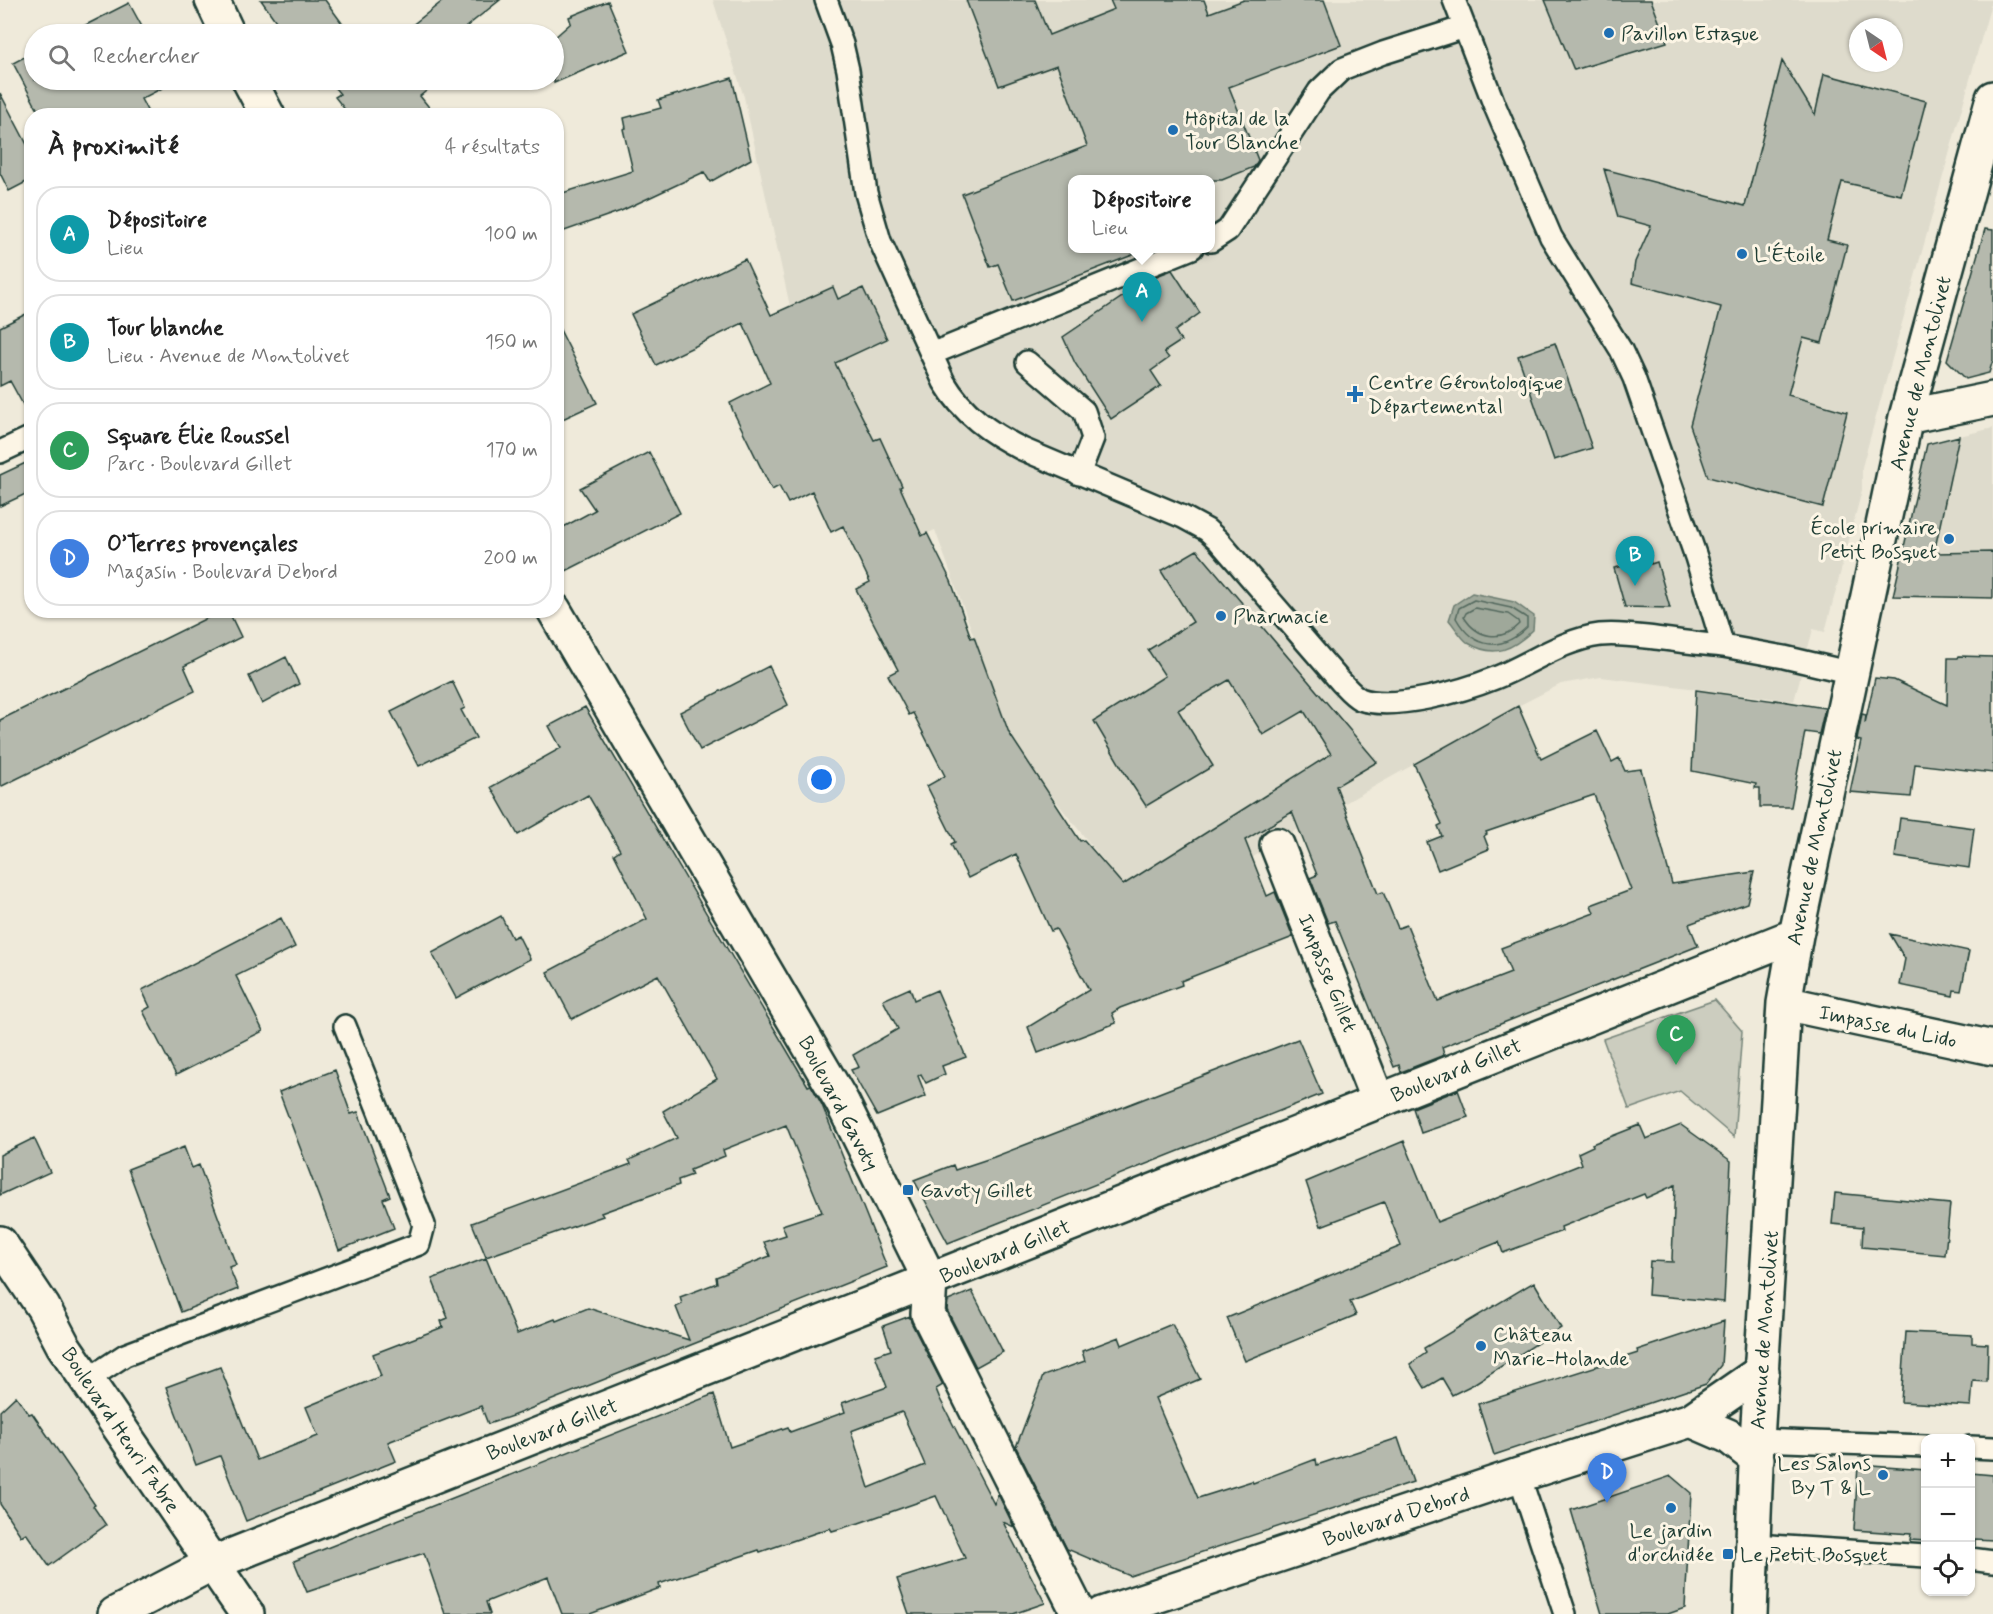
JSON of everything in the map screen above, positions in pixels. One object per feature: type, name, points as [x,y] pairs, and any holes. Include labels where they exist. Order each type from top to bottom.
[{"type":"street","points":[[212,0],[223,24]]},
{"type":"street","points":[[254,90],[264,108]]},
{"type":"street","name":"Avenue de Montolivet","points":[[1750,1614],[1757,1449],[1784,1004],[1796,935],[1906,417],[1993,98]]},
{"type":"street","points":[[1906,417],[1993,399]]},
{"type":"street","name":"Boulevard Gavoty","points":[[559,618],[842,1102],[930,1280],[928,1314],[1079,1614]]},
{"type":"street","name":"Impasse Gillet","points":[[1277,845],[1378,1101]]},
{"type":"street","name":"Boulevard Gillet","points":[[115,1614],[213,1563],[1796,935]]},
{"type":"street","name":"Impasse du Lido","points":[[1784,1004],[1993,1048]]},
{"type":"street","name":"Boulevard Henri Fabre","points":[[0,1243],[43,1307],[63,1345],[247,1614]]},
{"type":"street","name":"Boulevard Debord","points":[[1102,1614],[1691,1420],[1762,1371]]},
{"type":"street","points":[[1691,1420],[1757,1449]]},
{"type":"lane","points":[[826,0],[842,44],[848,70],[866,193],[880,241],[944,382],[954,399],[975,421],[1013,445],[1207,530],[1340,681],[1359,698],[1373,701],[1401,701],[1460,690],[1494,678],[1581,638],[1602,634],[1723,646],[1852,673]]},
{"type":"lane","points":[[1455,0],[1494,104],[1551,237],[1622,350],[1634,378],[1696,557],[1723,646]]},
{"type":"lane","points":[[1215,238],[1228,230],[1319,91],[1342,69],[1383,53],[1465,27]]},
{"type":"lane","points":[[931,354],[1182,253]]},
{"type":"lane","points":[[1027,362],[1084,411],[1093,438],[1079,474]]},
{"type":"lane","points":[[0,452],[24,441]]},
{"type":"lane","points":[[87,1380],[125,1355],[419,1244],[424,1225],[345,1026]]},
{"type":"lane","points":[[1757,1449],[1921,1446]]},
{"type":"lane","points":[[1975,1447],[1993,1448]]},
{"type":"lane","points":[[1519,1475],[1565,1614]]},
{"type":"lane","points":[[1754,1545],[1921,1556]]},
{"type":"lane","points":[[1975,1560],[1993,1562]]},
{"type":"shaded area","name":"Centre Gérontologique Départemental","points":[[713,0],[1992,0],[1862,467],[1862,490],[1825,632],[1813,629],[1794,701],[1601,677],[1561,684],[1295,831],[1151,920],[1039,780],[1009,733],[935,530],[899,546],[793,320],[744,97]]},
{"type":"shaded area","name":"École primaire Petit Bosquet","points":[[1993,428],[1993,598],[1893,596],[1927,444]]},
{"type":"shaded area","points":[[1715,1000],[1742,1031],[1734,1137],[1680,1091],[1629,1109],[1603,1039]]},
{"type":"water","points":[[1472,593],[1514,602],[1534,616],[1533,630],[1511,647],[1503,650],[1487,650],[1468,643],[1449,620],[1454,605]]},
{"type":"building","points":[[261,0],[325,0],[343,24],[278,24]]},
{"type":"building","points":[[444,0],[500,0],[470,24],[414,24]]},
{"type":"building","points":[[966,0],[1035,0],[1049,35],[1114,9],[1110,0],[1204,0],[1209,13],[1244,0],[1324,0],[1341,45],[1229,87],[1258,160],[1254,167],[1222,180],[1215,180],[1215,175],[1068,175],[1068,253],[1138,253],[1013,301],[998,264],[990,267],[962,194],[1087,146],[1057,65],[999,86]]},
{"type":"building","name":"Pavillon Estaque","points":[[1545,0],[1651,0],[1667,42],[1574,70]]},
{"type":"building","points":[[608,1],[629,51],[564,79],[564,29],[571,23],[569,17]]},
{"type":"building","points":[[129,3],[141,24],[88,24]]},
{"type":"building","points":[[24,57],[24,84],[13,63]]},
{"type":"building","points":[[1782,61],[1815,115],[1824,74],[1926,101],[1901,195],[1842,182],[1827,240],[1847,245],[1822,343],[1803,338],[1788,395],[1847,412],[1823,507],[1708,477],[1690,425],[1721,307],[1632,283],[1635,262],[1651,226],[1618,217],[1604,169],[1745,206]]},
{"type":"building","points":[[732,78],[751,159],[710,182],[704,172],[621,211],[564,231],[564,193],[633,171],[623,129],[626,128],[624,118],[661,108],[658,100]]},
{"type":"building","points":[[27,90],[158,90],[141,99],[146,108],[37,108]]},
{"type":"building","points":[[337,90],[428,90],[420,96],[430,108],[344,108],[335,97],[340,94]]},
{"type":"building","points":[[0,93],[24,139],[24,183],[9,191],[0,173]]},
{"type":"building","points":[[1985,229],[1993,230],[1993,360],[1989,373],[1966,379],[1947,360]]},
{"type":"building","points":[[745,259],[771,315],[833,287],[838,299],[863,288],[887,339],[835,363],[874,440],[880,438],[922,536],[927,533],[951,581],[1009,733],[1080,841],[1084,840],[1123,885],[1331,754],[1304,711],[1263,735],[1229,680],[1178,710],[1213,766],[1146,806],[1094,721],[1165,676],[1148,650],[1193,622],[1161,571],[1197,550],[1377,762],[1336,786],[1378,894],[1383,892],[1398,928],[1407,925],[1438,1001],[1511,973],[1501,948],[1594,913],[1591,905],[1631,890],[1594,795],[1486,832],[1484,836],[1489,849],[1438,870],[1427,842],[1442,836],[1438,826],[1442,824],[1414,764],[1518,706],[1541,759],[1597,731],[1612,762],[1619,758],[1625,771],[1641,769],[1672,884],[1754,872],[1747,903],[1689,924],[1698,946],[1442,1047],[1444,1055],[1401,1072],[1399,1065],[1394,1067],[1335,921],[1328,923],[1310,878],[1317,875],[1292,812],[1245,840],[1267,896],[1275,892],[1293,937],[1181,981],[1182,985],[1120,1008],[1112,1013],[1116,1023],[1038,1053],[1028,1027],[1089,990],[1056,929],[1051,931],[1016,854],[968,878],[951,844],[955,842],[927,786],[945,776],[913,713],[909,715],[888,675],[898,670],[856,589],[870,582],[843,526],[831,532],[812,491],[788,503],[779,486],[772,490],[733,411],[730,403],[770,383],[743,323],[656,365],[631,314]]},
{"type":"building","points":[[1172,270],[1200,313],[1175,331],[1181,341],[1164,352],[1169,358],[1151,371],[1161,386],[1111,419],[1075,363],[1063,337],[1149,279]]},
{"type":"building","points":[[24,315],[24,406],[10,381],[0,386],[0,327]]},
{"type":"building","points":[[564,338],[597,403],[564,418]]},
{"type":"building","points":[[1555,343],[1592,448],[1554,460],[1518,356]]},
{"type":"building","points":[[1959,436],[1934,553],[1993,552],[1993,598],[1893,596],[1927,444]]},
{"type":"building","points":[[649,452],[680,513],[564,572],[564,527],[595,510],[580,488]]},
{"type":"building","points":[[24,464],[24,495],[0,506],[0,475]]},
{"type":"building","points":[[1650,560],[1651,564],[1657,562],[1670,608],[1625,607],[1614,568]]},
{"type":"building","points":[[207,618],[232,618],[241,637],[184,666],[195,691],[0,787],[0,720]]},
{"type":"building","points":[[286,657],[299,684],[262,704],[249,676]]},
{"type":"building","points":[[1993,657],[1993,773],[1915,764],[1911,797],[1850,792],[1861,741],[1857,740],[1862,714],[1866,715],[1865,723],[1875,678],[1894,680],[1947,705],[1948,658]]},
{"type":"building","points":[[769,666],[788,705],[700,750],[680,712]]},
{"type":"building","points":[[452,681],[465,708],[461,710],[476,738],[419,766],[391,712]]},
{"type":"building","points":[[1696,690],[1825,708],[1819,734],[1805,732],[1791,807],[1760,807],[1760,788],[1755,788],[1756,784],[1692,771]]},
{"type":"building","points":[[585,707],[808,1086],[811,1085],[822,1105],[887,1267],[512,1416],[488,1424],[481,1406],[388,1442],[396,1461],[246,1521],[220,1456],[196,1465],[166,1387],[220,1367],[257,1460],[318,1436],[306,1407],[381,1376],[373,1354],[443,1327],[441,1321],[448,1318],[432,1279],[486,1258],[517,1334],[588,1308],[689,1340],[676,1307],[682,1304],[680,1297],[717,1283],[716,1277],[770,1256],[764,1242],[786,1235],[782,1225],[822,1212],[786,1125],[723,1150],[725,1156],[690,1170],[692,1175],[678,1180],[679,1185],[601,1213],[603,1216],[486,1257],[472,1223],[631,1164],[629,1160],[677,1138],[663,1111],[717,1079],[658,975],[572,1019],[547,972],[647,919],[614,854],[620,850],[588,795],[518,835],[491,787],[561,748],[549,726]]},
{"type":"building","points":[[1900,818],[1974,828],[1969,868],[1895,857]]},
{"type":"building","points":[[501,916],[512,938],[518,935],[530,959],[456,998],[432,953]]},
{"type":"building","points":[[281,918],[295,947],[236,976],[263,1031],[176,1075],[143,1011],[150,1007],[142,990]]},
{"type":"building","points":[[1890,934],[1969,951],[1961,991],[1954,990],[1953,996],[1900,985],[1905,959]]},
{"type":"building","points":[[910,988],[914,1000],[937,990],[966,1057],[942,1066],[945,1074],[926,1083],[921,1074],[918,1076],[926,1096],[877,1116],[851,1070],[859,1067],[853,1055],[898,1029],[883,1000]]},
{"type":"building","points":[[1298,1039],[1322,1094],[948,1243],[914,1180],[953,1165],[955,1170],[994,1157]]},
{"type":"building","points":[[335,1070],[351,1114],[358,1112],[390,1196],[383,1199],[394,1228],[339,1250],[279,1092]]},
{"type":"building","points":[[1458,1090],[1468,1117],[1421,1133],[1413,1108]]},
{"type":"building","points":[[1640,1125],[1646,1139],[1681,1125],[1731,1161],[1724,1302],[1648,1295],[1650,1261],[1673,1262],[1675,1185],[1646,1198],[1644,1194],[1561,1227],[1562,1231],[1503,1253],[1499,1242],[1350,1302],[1356,1315],[1245,1361],[1227,1318],[1401,1246],[1384,1202],[1321,1226],[1306,1182],[1404,1141],[1437,1222],[1582,1164],[1578,1153],[1593,1146],[1592,1144]]},
{"type":"building","points":[[34,1138],[50,1172],[0,1195],[0,1155]]},
{"type":"building","points":[[184,1147],[192,1168],[199,1165],[236,1265],[229,1267],[238,1289],[181,1312],[128,1169]]},
{"type":"building","points":[[1835,1193],[1950,1204],[1945,1255],[1862,1247],[1863,1227],[1832,1224]]},
{"type":"building","name":"Château Marie-Holande","points":[[1534,1282],[1561,1328],[1472,1385],[1452,1395],[1442,1378],[1425,1388],[1410,1364],[1426,1353],[1424,1348]]},
{"type":"building","points":[[972,1291],[1003,1352],[976,1367],[947,1310],[948,1301]]},
{"type":"building","points":[[910,1316],[943,1385],[936,1389],[940,1399],[994,1504],[998,1494],[1014,1527],[1003,1522],[1045,1603],[1013,1614],[909,1614],[897,1579],[965,1558],[936,1496],[859,1523],[832,1531],[830,1528],[659,1584],[660,1588],[590,1614],[562,1614],[548,1577],[486,1602],[490,1614],[445,1614],[424,1553],[307,1592],[294,1561],[714,1394],[730,1447],[788,1427],[790,1432],[845,1412],[842,1403],[887,1387],[875,1355],[891,1350],[883,1326]],"holes":[[[902,1412],[925,1465],[869,1488],[851,1431]]]},
{"type":"building","points":[[1724,1321],[1721,1365],[1706,1384],[1494,1455],[1478,1404],[1638,1353],[1637,1350]]},
{"type":"building","points":[[1172,1324],[1200,1379],[1155,1398],[1198,1498],[1252,1481],[1253,1483],[1316,1459],[1317,1465],[1398,1438],[1413,1482],[1130,1576],[1067,1549],[1016,1447],[1043,1376],[1085,1361],[1082,1351],[1119,1337],[1122,1345]]},
{"type":"building","points":[[1906,1332],[1972,1335],[1972,1343],[1988,1344],[1987,1382],[1973,1381],[1971,1406],[1901,1402]]},
{"type":"building","points":[[16,1396],[29,1414],[32,1413],[95,1505],[93,1506],[106,1525],[49,1566],[26,1533],[21,1536],[0,1504],[0,1411]]},
{"type":"building","points":[[1858,1465],[1921,1470],[1921,1541],[1910,1540],[1911,1534],[1854,1530]]},
{"type":"building","points":[[1975,1473],[1993,1475],[1993,1540],[1975,1539]]},
{"type":"building","points":[[1671,1476],[1691,1493],[1685,1608],[1668,1614],[1602,1614],[1571,1510]]},
{"type":"place","name":"Pavillon Estaque","points":[[1609,33]]},
{"type":"place","name":"Hôpital de la Tour Blanche","points":[[1173,130]]},
{"type":"place","name":"L'Étoile","points":[[1742,254]]},
{"type":"place","name":"Dépositoire","points":[[1142,322]]},
{"type":"place","name":"Centre Gérontologique Départemental","points":[[1355,394]]},
{"type":"place","name":"École primaire Petit Bosquet","points":[[1949,539]]},
{"type":"place","name":"Tour blanche","points":[[1635,586]]},
{"type":"place","name":"Pharmacie","points":[[1221,616]]},
{"type":"place","name":"Square Élie Roussel","points":[[1676,1065]]},
{"type":"place","name":"Gavoty Gillet","points":[[908,1190]]},
{"type":"place","name":"Château Marie-Holande","points":[[1481,1346]]},
{"type":"place","name":"Les Salons By T & L","points":[[1883,1475]]},
{"type":"place","name":"O’Terres provençales","points":[[1607,1503]]},
{"type":"place","name":"Le jardin d'orchidée","points":[[1671,1508]]},
{"type":"place","name":"Le Petit Bosquet","points":[[1728,1554]]}]
